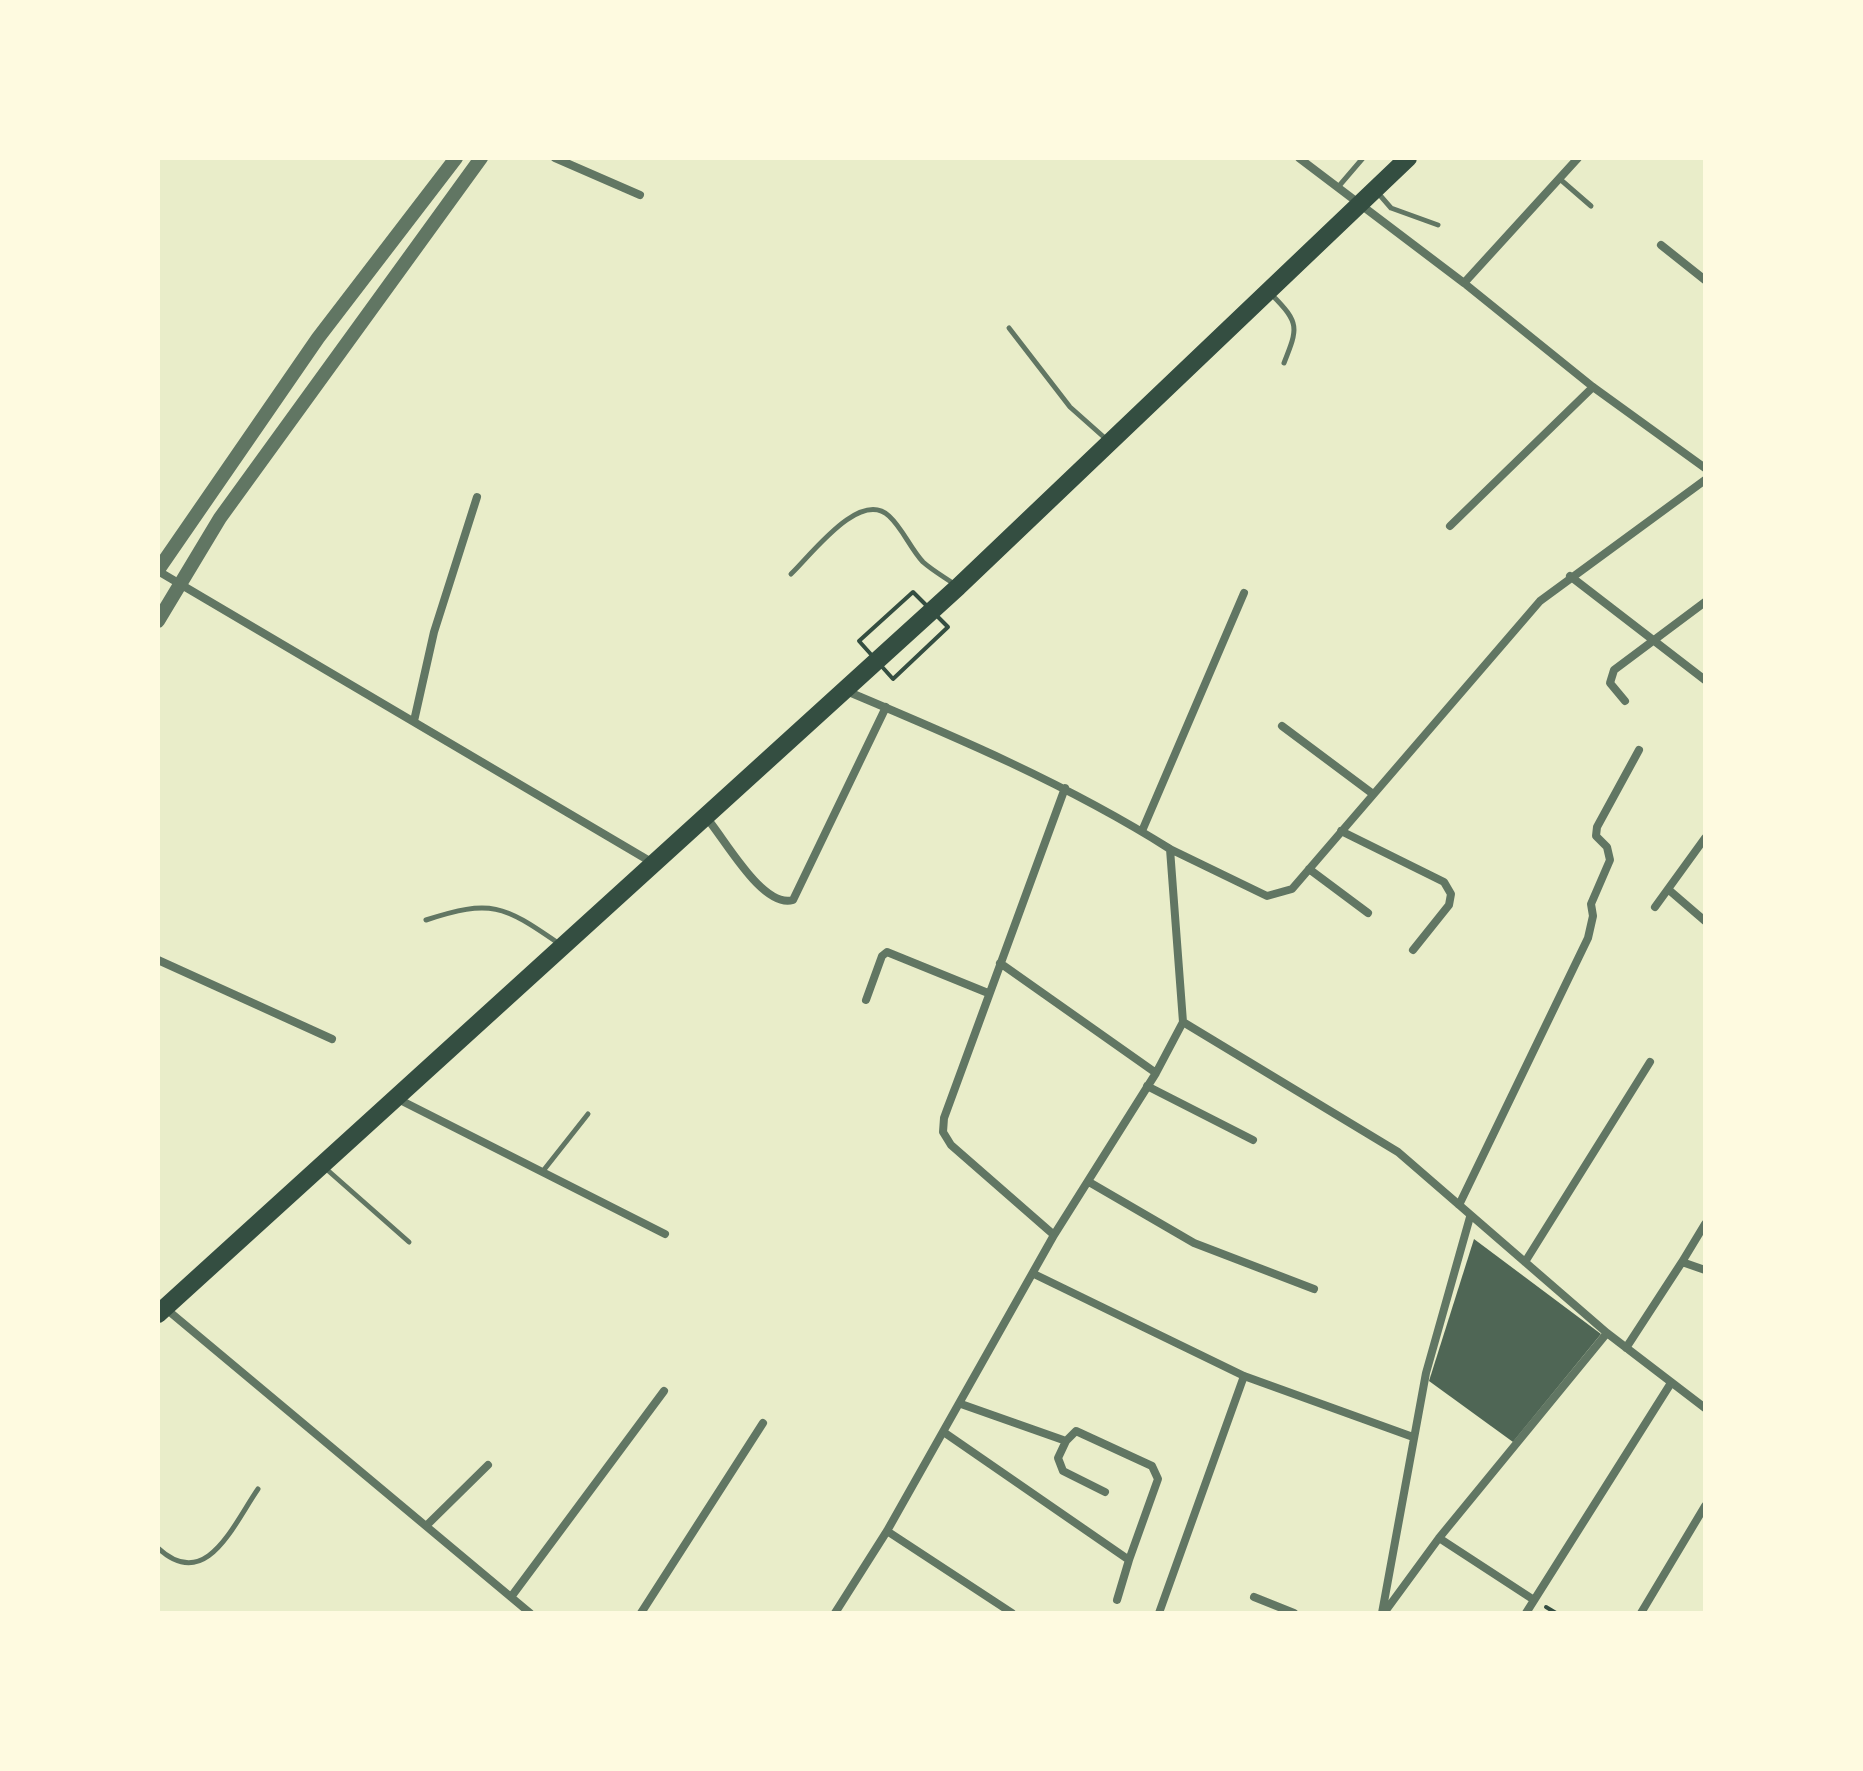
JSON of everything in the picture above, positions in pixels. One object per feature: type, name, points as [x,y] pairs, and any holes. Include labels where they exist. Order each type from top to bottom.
[{"type":"main road","points":[[161,1310],[323,1167],[958,587],[1408,158]]},
{"type":"street","points":[[456,158],[318,338],[158,571],[653,863]]},
{"type":"street","points":[[158,621],[220,518],[481,158]]},
{"type":"street","points":[[555,158],[640,195]]},
{"type":"street","points":[[1299,158],[1464,283],[1593,387],[1705,468]]},
{"type":"street","points":[[1464,283],[1578,158]]},
{"type":"street","points":[[1661,245],[1705,280]]},
{"type":"street","points":[[1450,526],[1593,387]]},
{"type":"street","points":[[844,690],[1065,788],[1170,849],[1267,896],[1292,889],[1514,629],[1570,576],[1705,480]]},
{"type":"street","points":[[414,721],[441,605],[477,497]]},
{"type":"street","points":[[1570,576],[1705,680]]},
{"type":"street","points":[[1142,831],[1244,593]]},
{"type":"street","points":[[1625,701],[1610,683],[1614,670],[1705,602]]},
{"type":"street","points":[[705,816],[750,877],[777,900],[793,900],[886,707]]},
{"type":"street","points":[[1282,726],[1373,794]]},
{"type":"street","points":[[1459,1205],[1588,938],[1593,916],[1591,904],[1610,860],[1607,847],[1596,836],[1597,827],[1639,750]]},
{"type":"street","points":[[1054,1235],[951,1145],[943,1132],[944,1118],[988,993],[1065,788]]},
{"type":"street","points":[[1341,831],[1444,882],[1448,888],[1449,905],[1413,950]]},
{"type":"street","points":[[1655,907],[1705,838]]},
{"type":"street","points":[[835,1613],[945,1433],[1054,1235],[1156,1073],[1183,1022],[1170,849]]},
{"type":"street","points":[[1309,869],[1368,913]]},
{"type":"street","points":[[1669,890],[1705,921]]},
{"type":"street","points":[[866,1000],[882,956],[887,952],[988,993]]},
{"type":"street","points":[[158,960],[332,1039]]},
{"type":"street","points":[[1000,963],[1156,1073]]},
{"type":"street","points":[[1183,1022],[1398,1152],[1607,1333],[1705,1408]]},
{"type":"street","points":[[1525,1262],[1650,1062]]},
{"type":"street","points":[[1147,1086],[1253,1140]]},
{"type":"street","points":[[395,1098],[665,1234]]},
{"type":"street","points":[[1089,1182],[1194,1243],[1314,1289]]},
{"type":"street","points":[[1383,1613],[1426,1373],[1470,1217]]},
{"type":"street","points":[[1626,1348],[1705,1224]]},
{"type":"street","points":[[1682,1262],[1705,1270]]},
{"type":"street","points":[[1034,1274],[1244,1376],[1413,1437]]},
{"type":"street","points":[[161,1310],[528,1612]]},
{"type":"street","points":[[1383,1613],[1439,1538],[1607,1333]]},
{"type":"street","points":[[1159,1613],[1244,1376]]},
{"type":"street","points":[[1526,1613],[1671,1383]]},
{"type":"street","points":[[511,1597],[664,1391]]},
{"type":"street","points":[[961,1404],[1066,1441]]},
{"type":"street","points":[[641,1613],[763,1423]]},
{"type":"street","points":[[1105,1492],[1063,1471],[1058,1458],[1066,1441],[1076,1431],[1152,1466],[1157,1472],[1158,1479],[1117,1600]]},
{"type":"street","points":[[945,1433],[1129,1560]]},
{"type":"street","points":[[426,1526],[488,1465]]},
{"type":"street","points":[[1641,1613],[1705,1506]]},
{"type":"street","points":[[887,1531],[1012,1613]]},
{"type":"street","points":[[1439,1538],[1534,1600]]},
{"type":"street","points":[[1254,1597],[1294,1613]]},
{"type":"lane","points":[[1339,186],[1363,158]]},
{"type":"lane","points":[[1561,180],[1591,206]]},
{"type":"lane","points":[[1375,190],[1391,208],[1438,225]]},
{"type":"lane","points":[[1268,292],[1285,308],[1296,330],[1284,363]]},
{"type":"lane","points":[[1009,328],[1070,407],[1110,442]]},
{"type":"lane","points":[[791,574],[845,521],[868,508],[880,509],[892,518],[923,561],[958,587]]},
{"type":"lane","points":[[426,920],[462,908],[491,907],[516,914],[562,946]]},
{"type":"lane","points":[[543,1171],[588,1114]]},
{"type":"lane","points":[[323,1167],[409,1242]]},
{"type":"lane","points":[[158,1548],[173,1562],[194,1564],[216,1551],[258,1489]]},
{"type":"path","points":[[880,622],[913,592]]},
{"type":"path","points":[[919,654],[948,627]]},
{"type":"building","points":[[1474,1239],[1601,1334],[1513,1442],[1429,1381]]}]
